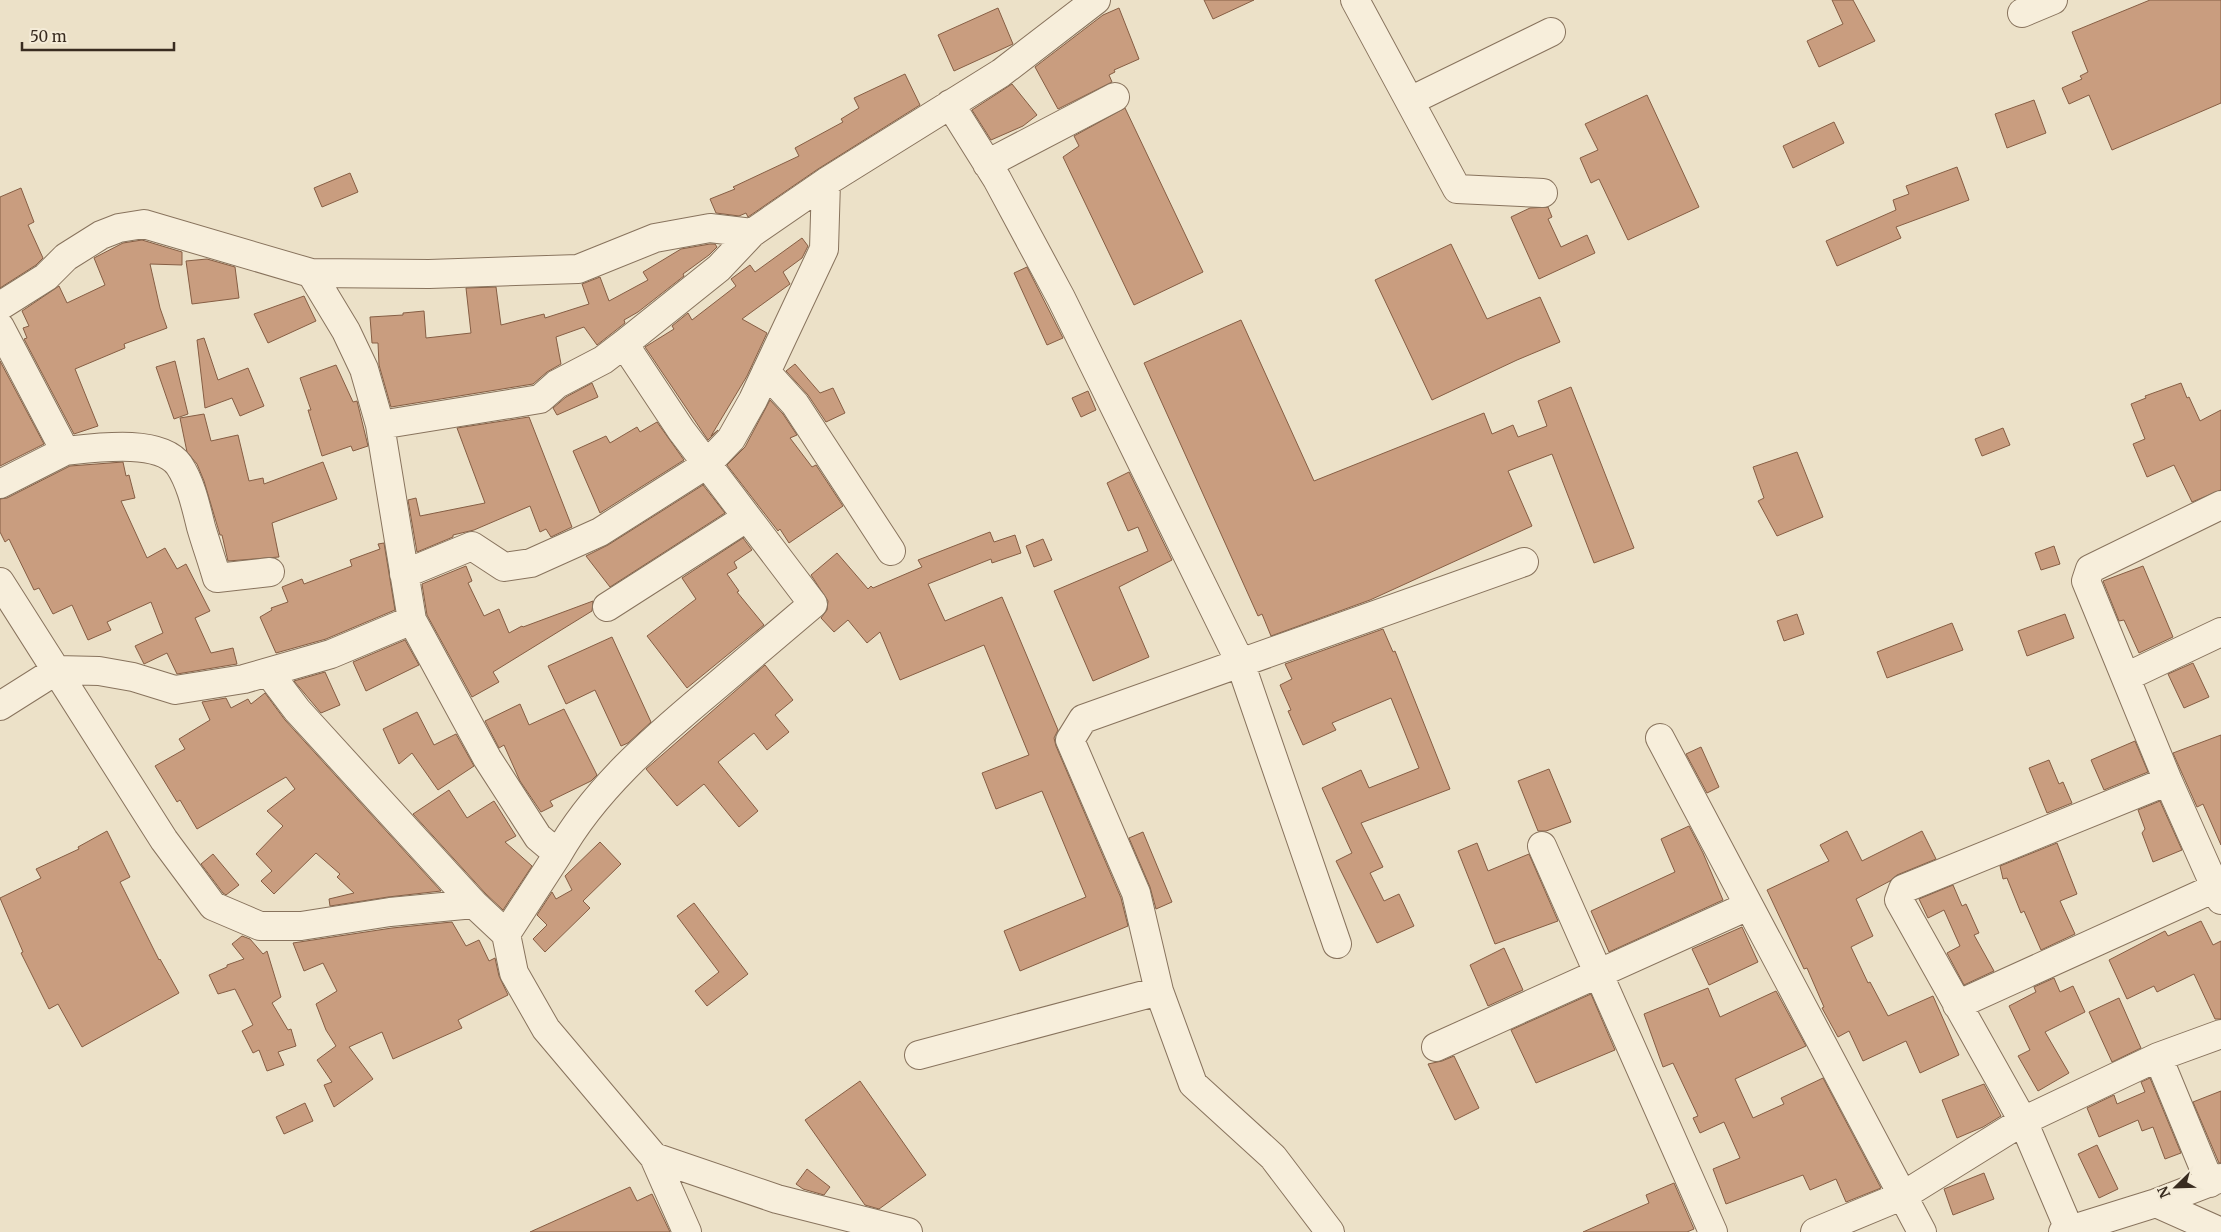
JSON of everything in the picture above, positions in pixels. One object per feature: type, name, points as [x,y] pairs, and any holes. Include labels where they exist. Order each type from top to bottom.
[{"type":"street","points":[[380,425],[540,399],[557,384],[603,360],[624,344],[719,268],[752,233],[826,182],[1001,73],[1096,0]]},
{"type":"street","points":[[1355,0],[1457,189],[1543,192]]},
{"type":"street","points":[[2022,13],[2053,0]]},
{"type":"street","points":[[1410,102],[1551,32]]},
{"type":"street","points":[[987,164],[1115,97]]},
{"type":"street","points":[[950,104],[987,164],[1061,298],[1240,662],[1337,944]]},
{"type":"street","points":[[404,574],[472,546],[504,567],[531,563],[600,532],[707,464],[731,439],[766,372],[824,249],[826,182]]},
{"type":"street","points":[[0,306],[46,277],[66,257],[101,235],[119,228],[144,224],[310,273],[429,274],[578,268],[655,238],[710,228],[752,233]]},
{"type":"street","points":[[310,273],[346,331],[364,369],[380,425],[412,620],[487,758],[538,838],[558,854]]},
{"type":"street","points":[[0,327],[65,451]]},
{"type":"street","points":[[506,934],[573,828],[593,803],[656,737],[812,604],[658,398],[624,344]]},
{"type":"street","points":[[766,372],[795,404],[891,551]]},
{"type":"street","points":[[0,484],[65,451],[114,446],[138,447],[156,451],[179,464],[192,492],[217,578],[270,572]]},
{"type":"street","points":[[1957,1005],[2218,894],[2168,781],[2086,581],[2090,569],[2221,505]]},
{"type":"street","points":[[607,607],[746,518]]},
{"type":"street","points":[[1330,1232],[1273,1157],[1193,1084],[1159,991],[1136,893],[1070,740],[1083,719],[1524,562]]},
{"type":"street","points":[[0,582],[164,840],[214,906],[260,926],[301,926],[390,912],[474,904]]},
{"type":"street","points":[[0,706],[57,670],[99,671],[133,677],[175,690],[269,673],[331,654],[412,620]]},
{"type":"street","points":[[2126,677],[2221,632]]},
{"type":"street","points":[[269,673],[297,710],[474,904],[506,934],[514,972],[546,1029],[654,1157],[687,1232]]},
{"type":"street","points":[[1660,738],[1922,1232]]},
{"type":"street","points":[[2158,1057],[2216,1181],[2156,1203],[2066,1230],[2023,1121],[1899,900],[1903,889],[2168,781]]},
{"type":"street","points":[[1542,846],[1713,1232]]},
{"type":"street","points":[[1436,1047],[1748,906]]},
{"type":"street","points":[[919,1055],[1159,991]]},
{"type":"street","points":[[1815,1232],[1904,1195],[2023,1121],[2158,1057],[2221,1034]]},
{"type":"street","points":[[654,1157],[777,1198],[908,1232]]},
{"type":"street","points":[[2156,1203],[2221,1232]]},
{"type":"building","points":[[1204,0],[1254,0],[1213,19]]},
{"type":"building","points":[[1832,0],[1853,0],[1875,41],[1819,67],[1807,41],[1843,24]]},
{"type":"building","points":[[2150,0],[2221,0],[2221,103],[2112,150],[2089,95],[2069,104],[2062,88],[2082,79],[2080,76],[2088,72],[2072,32]]},
{"type":"building","points":[[998,8],[1013,44],[954,71],[938,35]]},
{"type":"building","points":[[1119,8],[1139,59],[1114,70],[1115,72],[1109,75],[1112,82],[1058,109],[1035,67],[1103,15]]},
{"type":"building","points":[[905,74],[920,105],[818,169],[748,217],[746,213],[739,216],[716,213],[710,199],[735,189],[733,187],[799,156],[795,148],[843,122],[841,119],[859,108],[854,98]]},
{"type":"building","points":[[1012,84],[1037,115],[1023,126],[991,140],[972,110]]},
{"type":"building","points":[[1647,95],[1699,207],[1628,240],[1599,179],[1591,183],[1580,158],[1598,150],[1585,124]]},
{"type":"building","points":[[2034,100],[2046,133],[2007,148],[1995,114]]},
{"type":"building","points":[[1125,108],[1203,272],[1134,305],[1063,157],[1079,146],[1074,136]]},
{"type":"building","points":[[1834,122],[1844,143],[1793,168],[1783,146]]},
{"type":"building","points":[[1957,167],[1969,200],[1896,227],[1901,238],[1837,266],[1826,241],[1896,210],[1893,200],[1909,194],[1906,186]]},
{"type":"building","points":[[350,173],[358,192],[322,207],[314,188]]},
{"type":"building","points":[[21,188],[34,222],[28,225],[43,258],[36,265],[0,288],[0,197]]},
{"type":"building","points":[[1548,207],[1552,217],[1548,219],[1561,247],[1587,235],[1595,253],[1539,279],[1511,217],[1530,208]]},
{"type":"building","points":[[802,238],[808,246],[802,258],[783,272],[790,284],[742,319],[767,333],[747,376],[711,436],[718,430],[708,440],[645,347],[674,329],[672,326],[688,313],[692,320],[736,286],[731,279],[750,265],[755,272]]},
{"type":"building","points":[[142,240],[182,252],[182,265],[150,264],[160,308],[167,328],[124,344],[125,348],[75,369],[98,426],[74,434],[24,339],[27,338],[23,328],[29,326],[22,311],[59,286],[67,303],[105,285],[94,258],[123,243]]},
{"type":"building","points":[[715,244],[717,247],[683,274],[684,276],[638,312],[624,320],[625,323],[597,345],[584,327],[556,337],[561,364],[547,372],[533,384],[391,407],[379,365],[378,343],[372,343],[370,317],[403,315],[403,313],[424,311],[426,338],[471,333],[466,288],[496,287],[501,325],[544,314],[545,318],[589,304],[582,284],[600,277],[609,301],[648,280],[643,272],[681,249]]},
{"type":"building","points":[[1451,244],[1487,319],[1540,297],[1560,342],[1432,400],[1375,280]]},
{"type":"building","points":[[207,259],[235,267],[239,298],[192,304],[186,261]]},
{"type":"building","points":[[1027,267],[1063,338],[1047,345],[1014,273]]},
{"type":"building","points":[[304,296],[316,321],[268,343],[254,314]]},
{"type":"building","points":[[1241,320],[1314,481],[1484,413],[1492,434],[1513,425],[1518,437],[1547,426],[1538,401],[1571,387],[1634,548],[1594,563],[1552,454],[1508,471],[1532,526],[1370,600],[1271,636],[1262,614],[1258,616],[1144,363]]},
{"type":"building","points":[[204,338],[218,380],[248,368],[264,406],[240,416],[232,398],[205,408],[197,340]]},
{"type":"building","points":[[0,361],[44,444],[0,466]]},
{"type":"building","points":[[175,361],[188,414],[174,419],[156,367]]},
{"type":"building","points":[[795,364],[820,393],[833,388],[845,413],[826,422],[808,395],[786,371]]},
{"type":"building","points":[[336,365],[353,402],[357,401],[368,446],[353,451],[351,446],[322,456],[308,410],[311,410],[300,378]]},
{"type":"building","points":[[592,383],[598,397],[557,415],[553,408],[566,397]]},
{"type":"building","points":[[2181,383],[2200,421],[2221,410],[2221,490],[2192,502],[2174,465],[2147,477],[2133,444],[2145,439],[2131,404],[2146,398],[2145,396]]},
{"type":"building","points":[[1088,391],[1096,410],[1081,417],[1072,398]]},
{"type":"building","points":[[770,400],[783,414],[797,435],[790,438],[812,467],[816,465],[843,506],[789,543],[780,529],[778,531],[727,465],[745,447]]},
{"type":"building","points":[[204,414],[211,441],[238,435],[249,481],[263,478],[264,484],[323,462],[337,499],[272,523],[279,557],[228,561],[222,535],[220,535],[204,481],[197,464],[187,452],[180,418]]},
{"type":"building","points":[[529,417],[572,527],[551,537],[546,529],[540,532],[530,506],[474,530],[453,535],[453,537],[417,552],[408,500],[416,498],[420,516],[485,503],[457,428]]},
{"type":"building","points":[[657,422],[684,460],[600,513],[573,451],[606,436],[610,443],[637,427],[640,432]]},
{"type":"building","points":[[2003,428],[2010,445],[1982,456],[1975,439]]},
{"type":"building","points":[[1797,452],[1823,517],[1777,536],[1758,501],[1764,498],[1753,467]]},
{"type":"building","points":[[123,462],[126,476],[129,475],[135,498],[121,501],[147,558],[165,548],[177,569],[186,564],[210,611],[195,618],[211,653],[233,648],[237,664],[177,674],[167,653],[144,664],[135,646],[163,633],[151,602],[107,622],[111,630],[88,640],[72,605],[53,614],[39,588],[34,590],[9,539],[5,542],[0,532],[0,499],[7,498],[70,466]]},
{"type":"building","points":[[1129,472],[1172,560],[1119,587],[1149,657],[1093,681],[1054,591],[1148,551],[1138,527],[1128,531],[1107,483]]},
{"type":"building","points":[[703,485],[725,513],[610,587],[586,556],[608,545]]},
{"type":"building","points":[[990,532],[994,542],[1015,535],[1021,553],[992,563],[991,559],[928,584],[945,621],[1002,597],[1058,730],[1054,738],[1056,746],[1121,898],[1128,926],[1020,971],[1004,931],[1086,897],[1042,791],[996,809],[982,773],[1029,755],[984,645],[900,680],[880,632],[867,643],[848,620],[834,632],[821,618],[827,610],[828,601],[811,575],[837,553],[868,589],[871,586],[873,588],[922,567],[918,560]]},
{"type":"building","points":[[743,538],[752,550],[734,562],[737,568],[727,574],[739,591],[737,592],[764,625],[687,688],[647,636],[696,599],[682,578]]},
{"type":"building","points":[[1043,539],[1052,560],[1034,567],[1026,546]]},
{"type":"building","points":[[384,543],[395,610],[326,639],[276,653],[260,617],[272,610],[271,608],[288,602],[282,587],[302,579],[304,584],[352,566],[350,560],[380,549],[378,544]]},
{"type":"building","points":[[2054,546],[2060,564],[2041,570],[2035,553]]},
{"type":"building","points":[[466,566],[472,581],[468,583],[484,616],[499,609],[509,633],[522,626],[593,601],[592,611],[493,672],[499,682],[472,697],[427,615],[422,584]]},
{"type":"building","points":[[2143,566],[2173,637],[2139,653],[2124,620],[2119,621],[2103,581]]},
{"type":"building","points":[[1797,614],[1804,634],[1784,641],[1777,621]]},
{"type":"building","points":[[2065,614],[2074,638],[2027,656],[2018,631]]},
{"type":"building","points":[[1952,623],[1963,650],[1887,678],[1877,652]]},
{"type":"building","points":[[1383,629],[1393,652],[1395,651],[1450,789],[1361,823],[1383,867],[1370,873],[1384,901],[1399,894],[1414,926],[1377,943],[1336,861],[1352,853],[1322,788],[1361,770],[1369,788],[1419,768],[1391,698],[1332,723],[1336,730],[1303,745],[1288,711],[1291,710],[1280,685],[1292,679],[1285,664]]},
{"type":"building","points":[[612,637],[651,722],[628,743],[621,746],[595,690],[566,704],[548,666]]},
{"type":"building","points":[[405,640],[419,665],[366,691],[353,662]]},
{"type":"building","points":[[2193,663],[2209,697],[2184,708],[2168,674]]},
{"type":"building","points":[[765,665],[793,700],[775,715],[789,732],[767,750],[754,733],[718,762],[758,811],[739,827],[704,784],[677,806],[646,769]]},
{"type":"building","points":[[325,672],[340,705],[321,713],[294,681]]},
{"type":"building","points":[[265,693],[285,720],[441,891],[330,906],[329,899],[354,893],[337,877],[340,874],[316,853],[274,894],[261,881],[272,871],[256,854],[283,826],[267,811],[295,789],[286,777],[197,829],[180,800],[177,802],[155,766],[185,749],[179,739],[210,720],[202,702],[226,698],[231,708],[248,699],[251,704]]},
{"type":"building","points":[[520,704],[529,725],[564,709],[597,775],[591,781],[550,801],[553,806],[541,812],[520,781],[504,745],[499,748],[485,721]]},
{"type":"building","points":[[417,712],[434,745],[456,734],[474,766],[438,790],[412,753],[399,764],[383,729]]},
{"type":"building","points":[[2221,735],[2221,845],[2203,804],[2197,807],[2173,753]]},
{"type":"building","points":[[2135,741],[2148,772],[2104,790],[2091,760]]},
{"type":"building","points":[[1701,747],[1719,787],[1707,793],[1686,754]]},
{"type":"building","points":[[2049,760],[2059,784],[2063,782],[2072,803],[2047,813],[2029,768]]},
{"type":"building","points":[[1549,769],[1571,822],[1546,831],[1538,831],[1518,781]]},
{"type":"building","points":[[449,790],[467,818],[494,801],[516,836],[505,842],[532,866],[503,910],[485,893],[413,814]]},
{"type":"building","points":[[2160,801],[2182,850],[2153,862],[2142,833],[2145,829],[2138,810]]},
{"type":"building","points":[[1689,826],[1723,900],[1609,952],[1591,911],[1675,872],[1661,839]]},
{"type":"building","points":[[107,831],[130,877],[120,882],[159,960],[179,993],[82,1047],[58,1004],[49,1009],[21,953],[23,952],[0,898],[41,878],[36,869],[79,849],[78,847]]},
{"type":"building","points":[[1847,831],[1862,861],[1922,831],[1936,859],[1897,875],[1890,881],[1856,899],[1873,936],[1851,947],[1868,983],[1870,982],[1888,1016],[1933,996],[1959,1055],[1920,1073],[1906,1041],[1863,1061],[1849,1031],[1838,1037],[1822,1008],[1824,1007],[1807,968],[1804,969],[1767,890],[1829,861],[1820,845]]},
{"type":"building","points":[[1143,832],[1172,902],[1156,909],[1150,887],[1129,838]]},
{"type":"building","points":[[600,842],[621,864],[583,901],[590,908],[545,952],[533,939],[547,925],[537,915],[552,892],[556,899],[572,890],[565,876]]},
{"type":"building","points":[[1477,843],[1488,871],[1529,854],[1558,921],[1495,944],[1458,851]]},
{"type":"building","points":[[2057,843],[2077,894],[2060,901],[2075,934],[2041,950],[2024,911],[2021,913],[2007,878],[2003,879],[2000,866]]},
{"type":"building","points":[[213,854],[239,885],[226,895],[201,864]]},
{"type":"building","points":[[1953,885],[1962,906],[1966,904],[1979,933],[1974,935],[1994,971],[1964,985],[1947,953],[1960,946],[1944,910],[1928,918],[1919,899]]},
{"type":"building","points":[[694,903],[748,974],[707,1006],[695,991],[719,972],[677,916]]},
{"type":"building","points":[[2201,921],[2213,945],[2221,941],[2221,1019],[2215,1019],[2194,974],[2157,992],[2154,986],[2127,999],[2109,960],[2165,931],[2168,936]]},
{"type":"building","points":[[452,922],[466,946],[479,940],[489,961],[495,958],[499,976],[508,995],[458,1020],[462,1028],[393,1059],[382,1032],[349,1047],[373,1079],[334,1107],[324,1085],[332,1082],[317,1060],[336,1046],[326,1030],[316,1004],[337,991],[323,963],[304,971],[293,943],[392,928]]},
{"type":"building","points":[[1742,927],[1758,962],[1709,985],[1692,949]]},
{"type":"building","points":[[242,936],[250,939],[263,954],[267,951],[281,997],[272,1003],[288,1030],[291,1029],[296,1046],[278,1052],[284,1065],[267,1071],[259,1050],[253,1053],[242,1031],[253,1025],[235,989],[218,994],[209,975],[227,967],[227,965],[244,959],[232,944]]},
{"type":"building","points":[[1504,948],[1523,990],[1488,1006],[1470,965]]},
{"type":"building","points":[[2054,978],[2060,992],[2073,986],[2085,1012],[2045,1032],[2069,1073],[2038,1091],[2018,1056],[2030,1050],[2009,1006],[2036,992],[2034,987]]},
{"type":"building","points":[[1708,988],[1720,1017],[1776,991],[1806,1046],[1735,1079],[1753,1118],[1784,1104],[1781,1098],[1823,1078],[1881,1188],[1846,1202],[1836,1179],[1810,1190],[1803,1175],[1726,1204],[1713,1169],[1740,1158],[1724,1122],[1700,1133],[1693,1118],[1698,1116],[1673,1063],[1663,1067],[1644,1014]]},
{"type":"building","points":[[1591,994],[1615,1050],[1536,1083],[1511,1030]]},
{"type":"building","points":[[2119,998],[2141,1048],[2112,1062],[2089,1012]]},
{"type":"building","points":[[1454,1056],[1479,1108],[1455,1120],[1428,1064]]},
{"type":"building","points":[[2150,1078],[2181,1153],[2165,1159],[2153,1127],[2142,1131],[2138,1120],[2099,1137],[2087,1108],[2114,1095],[2117,1104],[2145,1092],[2141,1082]]},
{"type":"building","points":[[860,1081],[926,1175],[879,1209],[865,1205],[805,1120]]},
{"type":"building","points":[[1984,1084],[2001,1116],[1983,1127],[1957,1138],[1942,1100]]},
{"type":"building","points":[[2221,1091],[2221,1163],[2219,1163],[2193,1102]]},
{"type":"building","points":[[305,1103],[313,1121],[284,1134],[276,1117]]},
{"type":"building","points":[[2097,1145],[2118,1189],[2099,1198],[2078,1154]]},
{"type":"building","points":[[807,1169],[830,1187],[824,1195],[803,1189],[796,1184]]},
{"type":"building","points":[[1984,1173],[1994,1199],[1953,1215],[1944,1189]]},
{"type":"building","points":[[1674,1183],[1694,1229],[1687,1232],[1583,1232],[1649,1203],[1646,1195]]},
{"type":"building","points":[[630,1187],[637,1201],[652,1194],[670,1232],[530,1232]]}]
